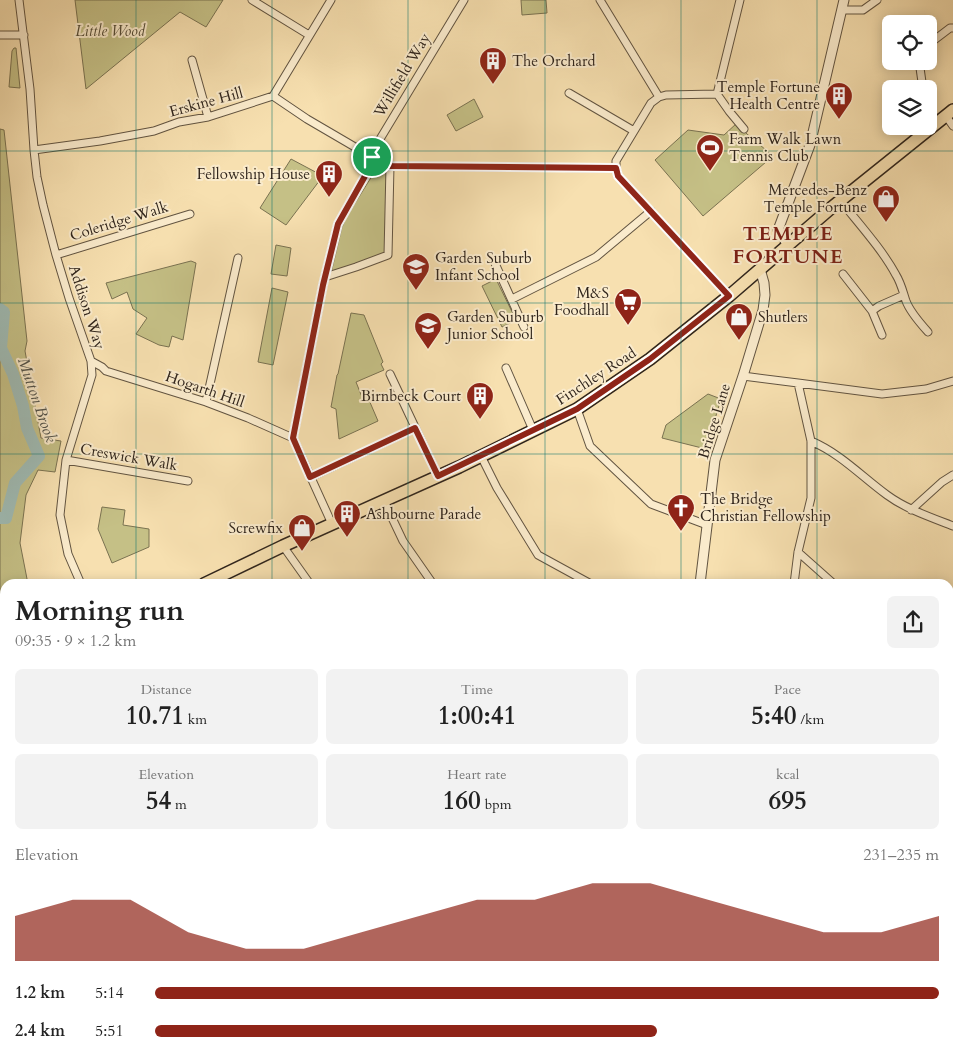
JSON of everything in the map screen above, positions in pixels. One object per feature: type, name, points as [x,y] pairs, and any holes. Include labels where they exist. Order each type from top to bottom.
[{"type":"main road","name":"Finchley Road","points":[[937,123],[949,113]]},
{"type":"main road","name":"Finchley Road","points":[[214,579],[481,456],[577,409],[650,359],[729,296],[840,200],[922,135]]},
{"type":"street","name":"Addison Way","points":[[18,0],[30,88],[37,177],[56,255],[91,361],[92,375],[66,460],[60,515],[68,554],[79,579]]},
{"type":"street","points":[[252,0],[309,36]]},
{"type":"street","points":[[331,0],[273,96],[377,161],[390,166],[616,168]]},
{"type":"street","name":"Willifield Way","points":[[293,438],[323,285],[338,224],[369,169],[374,149],[464,0]]},
{"type":"street","points":[[600,0],[658,97]]},
{"type":"street","points":[[740,0],[717,94],[744,129]]},
{"type":"street","points":[[788,245],[778,230],[810,145],[844,0]]},
{"type":"street","points":[[842,10],[863,10],[877,0]]},
{"type":"street","points":[[937,38],[950,28],[953,28]]},
{"type":"street","points":[[0,35],[24,35]]},
{"type":"street","points":[[192,60],[208,117]]},
{"type":"street","points":[[569,93],[634,131]]},
{"type":"street","points":[[717,94],[666,95],[658,97],[652,102],[616,161],[616,168],[618,176],[729,296]]},
{"type":"street","name":"Erskine Hill","points":[[34,150],[154,131],[179,122],[208,117],[273,96]]},
{"type":"street","points":[[949,113],[953,126]]},
{"type":"street","points":[[325,277],[388,255],[390,166]]},
{"type":"street","points":[[840,200],[882,253],[897,276],[906,302],[917,320],[928,332]]},
{"type":"street","points":[[512,298],[596,257],[651,211]]},
{"type":"street","name":"Coleridge Walk","points":[[56,255],[190,214]]},
{"type":"street","points":[[206,402],[238,258]]},
{"type":"street","points":[[493,259],[524,327]]},
{"type":"street","name":"Bridge Lane","points":[[701,579],[715,460],[763,310],[765,295],[760,269]]},
{"type":"street","points":[[843,274],[872,312],[882,335]]},
{"type":"street","points":[[872,312],[879,306],[904,295]]},
{"type":"street","name":"Hogarth Hill","points":[[91,361],[106,371],[206,402],[293,438]]},
{"type":"street","points":[[506,368],[533,430]]},
{"type":"street","points":[[92,375],[106,371]]},
{"type":"street","points":[[390,374],[438,476]]},
{"type":"street","points":[[742,376],[882,394],[926,389],[953,381]]},
{"type":"street","points":[[795,579],[798,552],[811,498],[811,441],[798,384]]},
{"type":"street","points":[[577,409],[590,446],[651,504],[707,525]]},
{"type":"street","points":[[310,477],[415,428]]},
{"type":"street","points":[[293,438],[332,524]]},
{"type":"street","points":[[811,441],[827,448],[888,496],[911,510],[953,526]]},
{"type":"street","points":[[481,456],[538,555],[581,579]]},
{"type":"street","name":"Creswick Walk","points":[[66,460],[188,481]]},
{"type":"street","points":[[911,510],[942,482],[953,475]]},
{"type":"street","points":[[384,501],[403,541],[430,579]]},
{"type":"street","points":[[283,546],[306,579]]},
{"type":"street","points":[[798,552],[828,579]]},
{"type":"green space","name":"Little Wood","points":[[75,0],[223,0],[206,27],[180,12],[86,89]]},
{"type":"green space","points":[[521,0],[546,0],[547,13],[522,15]]},
{"type":"green space","points":[[16,48],[20,88],[9,87],[12,51]]},
{"type":"green space","points":[[474,99],[483,117],[456,131],[447,115]]},
{"type":"green space","name":"Farm Walk Lawn Tennis Club","points":[[737,123],[773,156],[703,216],[655,160],[688,130],[724,135]]},
{"type":"green space","points":[[0,129],[4,130],[27,341],[25,351],[41,438],[61,441],[55,472],[38,470],[26,495],[20,543],[27,579],[0,579]]},
{"type":"green space","points":[[291,159],[323,176],[286,225],[260,208]]},
{"type":"green space","points":[[387,167],[387,254],[331,273],[342,227],[347,216],[377,168]]},
{"type":"green space","points":[[276,245],[291,248],[287,276],[271,274]]},
{"type":"green space","points":[[191,261],[196,263],[183,340],[172,336],[169,347],[159,345],[136,334],[147,318],[133,309],[127,292],[112,299],[106,283]]},
{"type":"green space","points":[[496,279],[516,320],[502,327],[482,286]]},
{"type":"green space","points":[[272,288],[288,292],[273,365],[258,362]]},
{"type":"green space","points":[[351,313],[364,315],[383,362],[381,364],[384,370],[356,382],[364,402],[369,400],[378,421],[339,439],[336,409],[331,407]]},
{"type":"green space","points":[[708,394],[721,399],[706,449],[662,438],[666,425]]},
{"type":"green space","points":[[102,507],[125,510],[123,525],[149,529],[149,547],[112,563],[98,529]]},
{"type":"waterway","name":"Mutton Brook","points":[[0,309],[4,312],[1,348],[13,374],[23,406],[27,428],[39,456],[15,483],[6,518],[0,518]]},
{"type":"place","name":"The Orchard","points":[[493,85]]},
{"type":"place","name":"Temple Fortune Health Centre","points":[[839,120]]},
{"type":"place","name":"Farm Walk Lawn Tennis Club","points":[[710,172]]},
{"type":"place","name":"Fellowship House","points":[[329,198]]},
{"type":"place","name":"Mercedes-Benz Temple Fortune","points":[[886,223]]},
{"type":"place","name":"Garden Suburb Infant School","points":[[416,291]]},
{"type":"place","name":"M&S Foodhall","points":[[628,326]]},
{"type":"place","name":"Shutlers","points":[[739,341]]},
{"type":"place","name":"Garden Suburb Junior School","points":[[428,350]]},
{"type":"place","name":"Birnbeck Court","points":[[480,420]]},
{"type":"place","name":"The Bridge Christian Fellowship","points":[[681,532]]},
{"type":"place","name":"Ashbourne Parade","points":[[347,538]]},
{"type":"place","name":"Screwfix","points":[[302,552]]},
{"type":"district","name":"TEMPLE FORTUNE","points":[[788,244]]},
{"type":"route","points":[[372,157],[390,166],[616,168],[618,176],[729,296],[650,359],[577,409],[459,467],[438,476],[415,428],[310,477],[293,438],[323,285],[338,224],[369,169],[372,157]]}]
